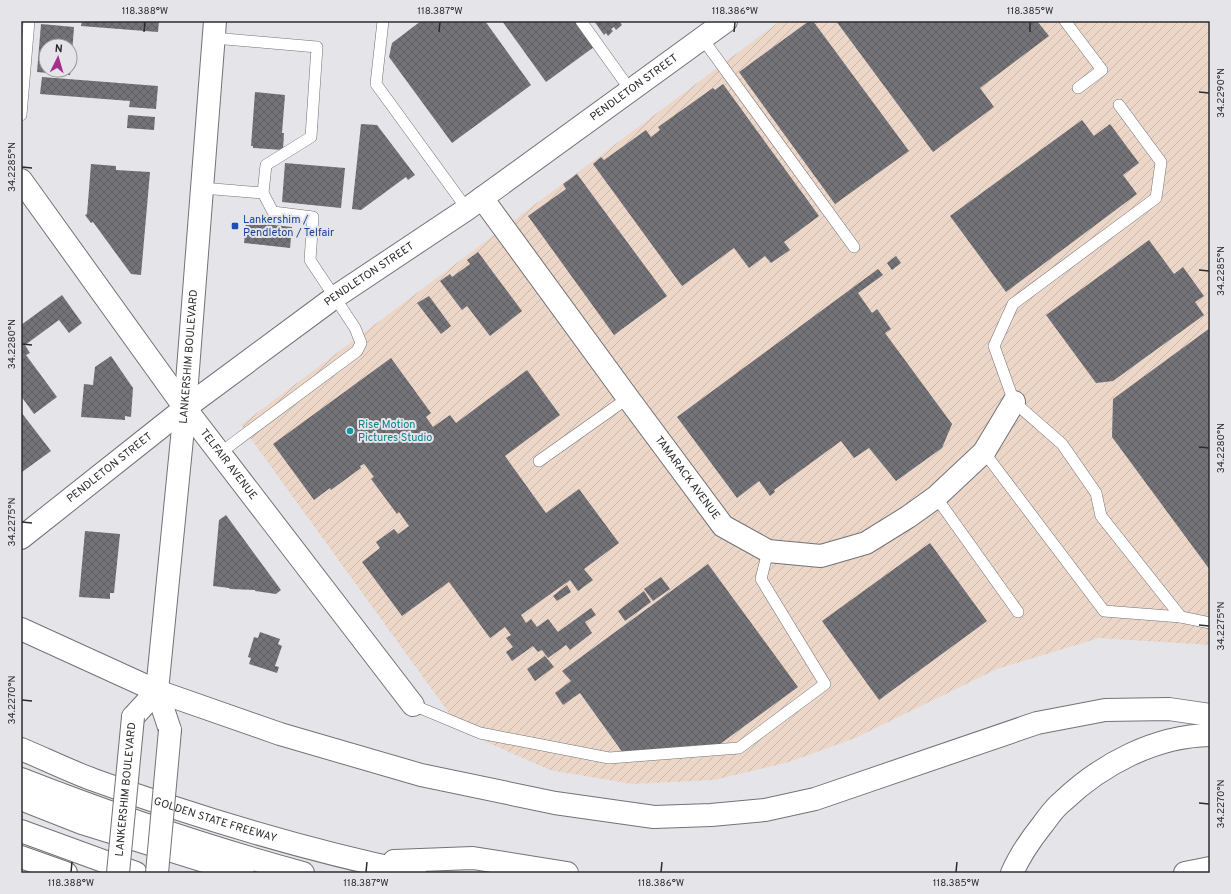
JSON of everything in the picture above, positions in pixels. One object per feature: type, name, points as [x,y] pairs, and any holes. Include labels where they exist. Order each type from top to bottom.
[{"type":"main road","name":"PENDLETON STREET","points":[[21,538],[185,408],[335,297],[475,204],[631,90],[712,28]]},
{"type":"main road","name":"LANKERSHIM BOULEVARD","points":[[157,873],[170,730],[157,691],[185,408],[215,30]]},
{"type":"main road","name":"TELFAIR AVENUE","points":[[21,180],[185,408],[413,705]]},
{"type":"main road","name":"TAMARACK AVENUE","points":[[475,204],[628,398],[724,526],[768,551],[821,556],[866,543],[908,517],[936,496],[984,452],[1014,402]]},
{"type":"main road","points":[[21,629],[157,691],[280,734],[421,775],[555,803],[654,817],[711,815],[765,810],[815,798],[1037,723],[1105,710],[1169,710],[1210,715]]},
{"type":"main road","name":"LANKERSHIM BOULEVARD","points":[[118,873],[133,717],[157,691]]},
{"type":"main road","points":[[1012,873],[1033,836],[1062,801],[1092,776],[1126,756],[1160,743],[1201,735],[1210,735]]},
{"type":"main road","name":"GOLDEN STATE FREEWAY","points":[[21,749],[93,779],[228,826],[365,862],[415,873]]},
{"type":"main road","points":[[21,779],[99,808],[250,859],[302,873]]},
{"type":"main road","points":[[21,799],[82,822],[243,873]]},
{"type":"main road","points":[[21,831],[136,873]]},
{"type":"main road","points":[[21,857],[66,873]]},
{"type":"main road","points":[[365,862],[473,858],[567,873]]},
{"type":"main road","points":[[1185,873],[1210,868]]},
{"type":"lane","points":[[21,115],[29,21]]},
{"type":"lane","points":[[383,21],[376,84],[475,204]]},
{"type":"lane","points":[[581,21],[631,90]]},
{"type":"lane","points":[[1065,21],[1102,70],[1078,88]]},
{"type":"lane","points":[[712,28],[854,247]]},
{"type":"lane","points":[[215,30],[317,47],[311,137],[266,165],[263,193],[273,212],[313,217],[310,260],[355,328],[361,343],[357,351],[220,453]]},
{"type":"lane","points":[[1119,105],[1162,162],[1156,198],[1013,304],[994,346],[1014,402],[1062,444],[1096,493],[1101,516],[1181,617]]},
{"type":"lane","points":[[202,188],[263,193]]},
{"type":"lane","points":[[539,461],[628,398]]},
{"type":"lane","points":[[984,452],[1104,611],[1181,617],[1210,623]]},
{"type":"lane","points":[[936,496],[1018,612]]},
{"type":"lane","points":[[413,705],[480,733],[609,758],[739,748],[825,684],[761,578],[768,551]]},
{"type":"shaded area","points":[[780,21],[1210,21],[1210,645],[1099,638],[997,669],[855,738],[789,762],[714,780],[632,784],[550,770],[462,731],[241,425]]},
{"type":"building","points":[[82,21],[159,21],[158,32],[81,26]]},
{"type":"building","points":[[421,21],[485,21],[531,85],[452,143],[389,57],[392,43]]},
{"type":"building","points":[[502,21],[575,21],[594,47],[546,82]]},
{"type":"building","points":[[594,21],[622,21],[620,22],[622,25],[616,30],[614,27],[611,29],[613,31],[608,36],[606,33],[604,35]]},
{"type":"building","points":[[809,21],[813,21],[909,151],[835,204],[739,72]]},
{"type":"building","points":[[836,21],[1037,21],[1049,36],[980,88],[994,107],[933,152]]},
{"type":"building","points":[[41,24],[74,27],[73,38],[40,38]]},
{"type":"building","points":[[42,78],[158,86],[156,109],[129,107],[130,101],[40,94]]},
{"type":"building","points":[[723,84],[819,216],[784,242],[790,250],[771,263],[765,256],[749,268],[734,248],[682,286],[593,164],[601,157],[604,160],[646,130],[651,137],[660,130],[658,127],[713,88],[715,90]]},
{"type":"building","points":[[255,92],[285,95],[282,133],[284,133],[283,150],[253,148],[253,146],[251,146]]},
{"type":"building","points":[[128,115],[155,117],[154,130],[127,128]]},
{"type":"building","points":[[1082,120],[1094,136],[1110,124],[1139,163],[1123,175],[1137,194],[1006,292],[950,216]]},
{"type":"building","points":[[361,124],[377,125],[415,175],[408,180],[406,177],[361,210],[352,209]]},
{"type":"building","points":[[285,163],[345,168],[341,208],[282,202]]},
{"type":"building","points":[[91,164],[116,166],[116,170],[150,172],[141,275],[131,274],[93,222],[91,223],[85,215],[87,214]]},
{"type":"building","points":[[577,174],[667,296],[614,335],[528,216],[566,189],[563,184]]},
{"type":"building","points":[[246,222],[292,227],[290,248],[244,243]]},
{"type":"building","points":[[1149,240],[1174,274],[1183,267],[1204,296],[1195,302],[1204,315],[1113,381],[1096,383],[1046,315]]},
{"type":"building","points":[[478,252],[522,311],[490,336],[467,306],[462,310],[440,281],[450,274],[452,277],[470,264],[467,260]]},
{"type":"building","points":[[896,256],[901,263],[892,270],[887,263]]},
{"type":"building","points":[[878,269],[883,275],[858,293],[872,313],[877,309],[891,329],[885,333],[952,424],[942,448],[896,481],[869,448],[854,458],[841,441],[774,490],[775,492],[770,496],[759,481],[737,498],[677,417]]},
{"type":"building","points":[[62,295],[82,323],[69,333],[59,320],[25,345],[30,353],[26,355],[57,397],[34,414],[21,396],[21,325]]},
{"type":"building","points":[[429,296],[451,326],[441,334],[417,303]]},
{"type":"building","points":[[1210,328],[1210,570],[1112,437],[1113,399]]},
{"type":"building","points":[[111,356],[133,388],[131,417],[125,416],[125,420],[81,417],[84,384],[93,385],[95,367]]},
{"type":"building","points":[[391,358],[431,413],[426,417],[433,427],[450,415],[456,423],[527,370],[560,415],[505,456],[546,513],[579,489],[619,543],[584,569],[593,580],[578,591],[570,580],[521,615],[526,623],[531,619],[537,627],[548,619],[558,632],[591,608],[596,615],[585,622],[592,633],[570,650],[566,645],[548,658],[542,650],[538,652],[533,646],[512,661],[506,652],[513,647],[506,638],[511,635],[505,627],[490,638],[449,582],[402,616],[362,562],[380,548],[376,542],[394,529],[398,534],[409,526],[399,512],[397,514],[371,479],[374,477],[365,465],[360,466],[361,468],[331,490],[330,488],[314,500],[273,444]]},
{"type":"building","points":[[21,412],[51,451],[22,472],[21,471]]},
{"type":"building","points":[[226,515],[281,590],[276,594],[255,590],[230,589],[213,586],[219,520]]},
{"type":"building","points":[[85,531],[120,534],[114,593],[110,593],[110,599],[79,597]]},
{"type":"building","points":[[930,543],[987,621],[879,700],[822,621]]},
{"type":"building","points":[[708,564],[798,687],[720,744],[623,753],[580,693],[563,705],[555,693],[571,681],[562,671]]},
{"type":"building","points":[[661,577],[670,589],[653,601],[644,589]]},
{"type":"building","points":[[567,585],[571,592],[557,601],[553,596]]},
{"type":"building","points":[[644,591],[651,602],[625,621],[618,611]]},
{"type":"building","points":[[260,632],[280,639],[278,644],[282,646],[275,666],[279,667],[277,673],[249,664],[251,658],[248,657],[254,637],[258,638]]},
{"type":"building","points":[[545,656],[554,667],[535,681],[527,669]]},
{"type":"place","name":"Lankershim / Pendleton / Telfair","points":[[235,226]]},
{"type":"place","name":"Rise Motion Pictures Studio","points":[[350,431]]}]
